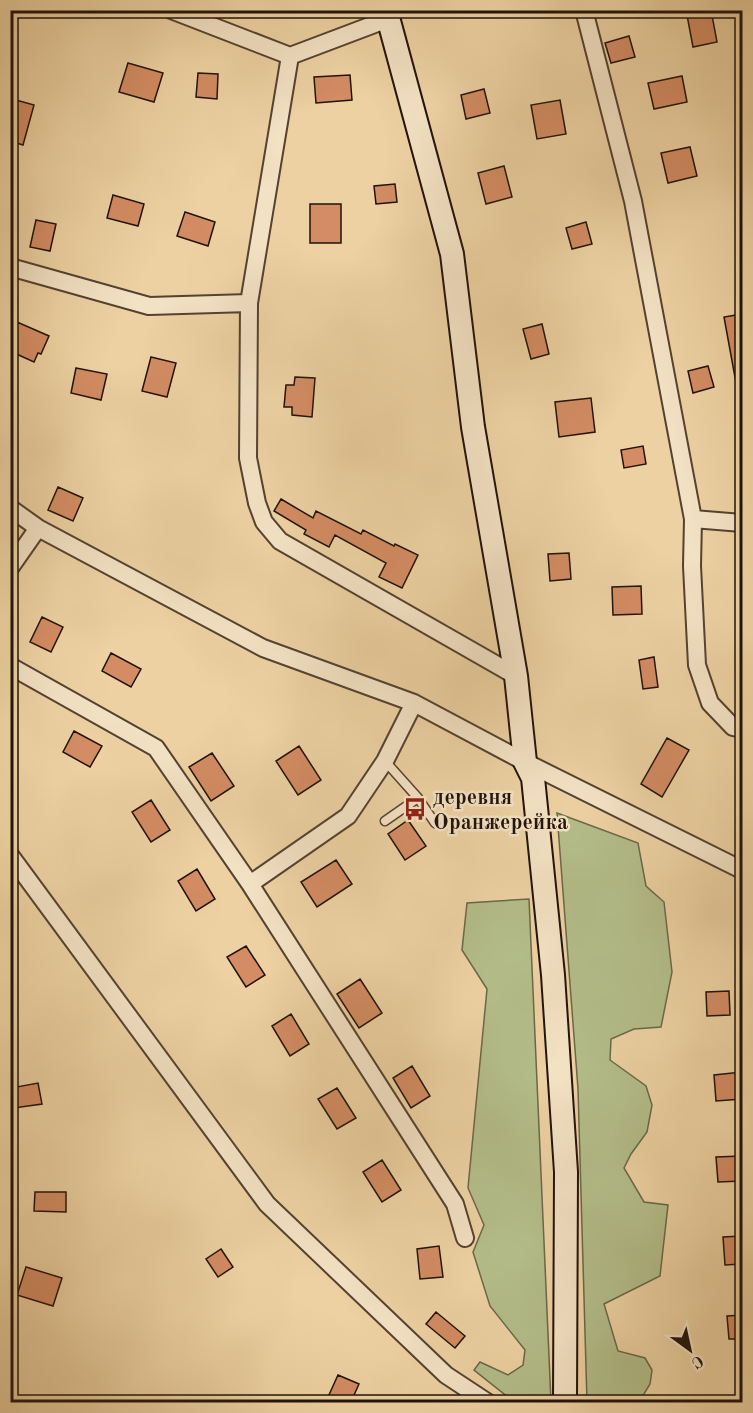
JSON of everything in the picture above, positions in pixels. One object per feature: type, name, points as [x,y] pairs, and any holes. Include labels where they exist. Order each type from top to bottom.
[{"type":"street","points":[[171,10],[290,56],[387,15],[452,254],[473,427],[516,676],[525,762],[533,778],[553,975],[566,1172],[565,1402]]},
{"type":"street","points":[[584,10],[633,201],[693,519],[692,566],[697,665],[710,703],[733,727],[742,729]]},
{"type":"street","points":[[290,56],[249,303],[248,458],[257,502],[264,522],[280,541],[516,676]]},
{"type":"street","points":[[10,267],[149,306],[249,303]]},
{"type":"street","points":[[10,508],[38,528],[263,648],[414,703],[525,762],[742,870]]},
{"type":"street","points":[[693,519],[742,523]]},
{"type":"street","points":[[10,568],[38,528]]},
{"type":"street","points":[[10,666],[156,748],[250,884],[455,1204],[465,1239]]},
{"type":"street","points":[[250,884],[348,816],[385,761],[414,703]]},
{"type":"street","points":[[10,855],[267,1204],[446,1375],[487,1402]]},
{"type":"lane","points":[[385,761],[418,798],[435,823]]},
{"type":"lane","points":[[385,821],[418,798]]},
{"type":"green space","points":[[557,813],[638,843],[646,886],[664,902],[672,972],[661,1027],[634,1029],[611,1039],[610,1060],[646,1086],[652,1105],[647,1132],[624,1168],[644,1202],[668,1205],[660,1276],[604,1304],[618,1351],[645,1358],[652,1370],[650,1384],[641,1399],[633,1402],[587,1402],[578,1089]]},
{"type":"green space","points":[[529,899],[551,1402],[514,1402],[474,1370],[480,1362],[508,1375],[523,1365],[525,1350],[490,1306],[473,1252],[484,1225],[468,1188],[487,989],[462,950],[467,903]]},
{"type":"building","points":[[686,10],[711,10],[717,42],[693,47]]},
{"type":"building","points":[[629,36],[635,57],[611,63],[605,43]]},
{"type":"building","points":[[128,63],[163,73],[154,102],[119,92]]},
{"type":"building","points":[[198,73],[218,74],[217,99],[196,97]]},
{"type":"building","points":[[350,75],[352,100],[316,103],[314,77]]},
{"type":"building","points":[[682,76],[687,102],[654,109],[648,83]]},
{"type":"building","points":[[484,89],[490,113],[466,119],[461,95]]},
{"type":"building","points":[[16,100],[34,105],[23,145],[10,141],[10,122]]},
{"type":"building","points":[[560,100],[566,134],[537,139],[531,105]]},
{"type":"building","points":[[690,147],[697,176],[668,183],[661,153]]},
{"type":"building","points":[[504,166],[512,197],[486,204],[478,173]]},
{"type":"building","points":[[395,184],[397,202],[376,204],[374,186]]},
{"type":"building","points":[[113,195],[144,204],[138,226],[107,218]]},
{"type":"building","points":[[310,204],[341,204],[341,243],[310,243]]},
{"type":"building","points":[[185,212],[215,222],[208,246],[177,236]]},
{"type":"building","points":[[36,220],[56,224],[50,251],[30,247]]},
{"type":"building","points":[[586,222],[592,244],[572,249],[566,228]]},
{"type":"building","points":[[742,314],[742,382],[736,383],[724,317]]},
{"type":"building","points":[[17,322],[49,336],[41,354],[38,353],[34,362],[12,352],[16,343],[10,341],[10,337]]},
{"type":"building","points":[[542,324],[549,354],[531,359],[523,329]]},
{"type":"building","points":[[151,357],[176,363],[167,397],[142,391]]},
{"type":"building","points":[[708,366],[714,387],[693,393],[688,371]]},
{"type":"building","points":[[76,368],[107,374],[101,400],[71,393]]},
{"type":"building","points":[[295,377],[315,378],[312,417],[292,415],[292,407],[284,407],[286,385],[294,385]]},
{"type":"building","points":[[591,398],[595,432],[559,437],[555,402]]},
{"type":"building","points":[[643,446],[646,464],[624,468],[621,450]]},
{"type":"building","points":[[58,487],[83,498],[73,521],[48,510]]},
{"type":"building","points":[[281,499],[313,518],[316,511],[361,534],[363,530],[418,555],[402,588],[379,577],[386,563],[335,535],[329,547],[304,534],[306,530],[274,511]]},
{"type":"building","points":[[569,553],[571,579],[550,581],[548,554]]},
{"type":"building","points":[[641,586],[642,614],[613,615],[612,587]]},
{"type":"building","points":[[42,617],[63,627],[51,652],[30,642]]},
{"type":"building","points":[[111,653],[141,669],[131,687],[102,671]]},
{"type":"building","points":[[654,657],[658,687],[643,689],[639,660]]},
{"type":"building","points":[[74,731],[102,746],[90,767],[63,752]]},
{"type":"building","points":[[667,738],[689,750],[662,797],[641,784]]},
{"type":"building","points":[[299,746],[321,780],[298,795],[276,761]]},
{"type":"building","points":[[212,753],[234,786],[211,801],[189,767]]},
{"type":"building","points":[[151,800],[170,830],[151,842],[132,812]]},
{"type":"building","points":[[408,820],[426,846],[405,860],[388,834]]},
{"type":"building","points":[[336,860],[352,884],[317,907],[301,882]]},
{"type":"building","points":[[197,869],[215,899],[196,911],[178,881]]},
{"type":"building","points":[[246,946],[265,975],[246,987],[227,957]]},
{"type":"building","points":[[360,979],[382,1013],[359,1028],[337,994]]},
{"type":"building","points":[[729,991],[730,1015],[707,1016],[706,992]]},
{"type":"building","points":[[291,1014],[309,1044],[290,1056],[272,1026]]},
{"type":"building","points":[[412,1066],[430,1096],[411,1108],[393,1078]]},
{"type":"building","points":[[742,1072],[742,1099],[716,1101],[714,1075]]},
{"type":"building","points":[[38,1083],[42,1104],[14,1108],[11,1088]]},
{"type":"building","points":[[337,1088],[356,1118],[337,1129],[318,1099]]},
{"type":"building","points":[[742,1156],[742,1181],[718,1182],[716,1157]]},
{"type":"building","points":[[382,1160],[401,1190],[382,1202],[363,1172]]},
{"type":"building","points":[[35,1192],[66,1192],[66,1212],[34,1211]]},
{"type":"building","points":[[742,1236],[742,1264],[725,1265],[723,1237]]},
{"type":"building","points":[[439,1246],[443,1277],[420,1279],[417,1249]]},
{"type":"building","points":[[221,1249],[233,1267],[218,1277],[206,1259]]},
{"type":"building","points":[[26,1267],[62,1278],[53,1306],[17,1295]]},
{"type":"building","points":[[436,1312],[465,1336],[455,1348],[426,1324]]},
{"type":"building","points":[[742,1315],[742,1339],[729,1339],[727,1316]]},
{"type":"building","points":[[338,1375],[359,1384],[351,1402],[340,1402],[328,1397]]},
{"type":"place","name":"деревня Оранжерейка","points":[[415,809]]}]
